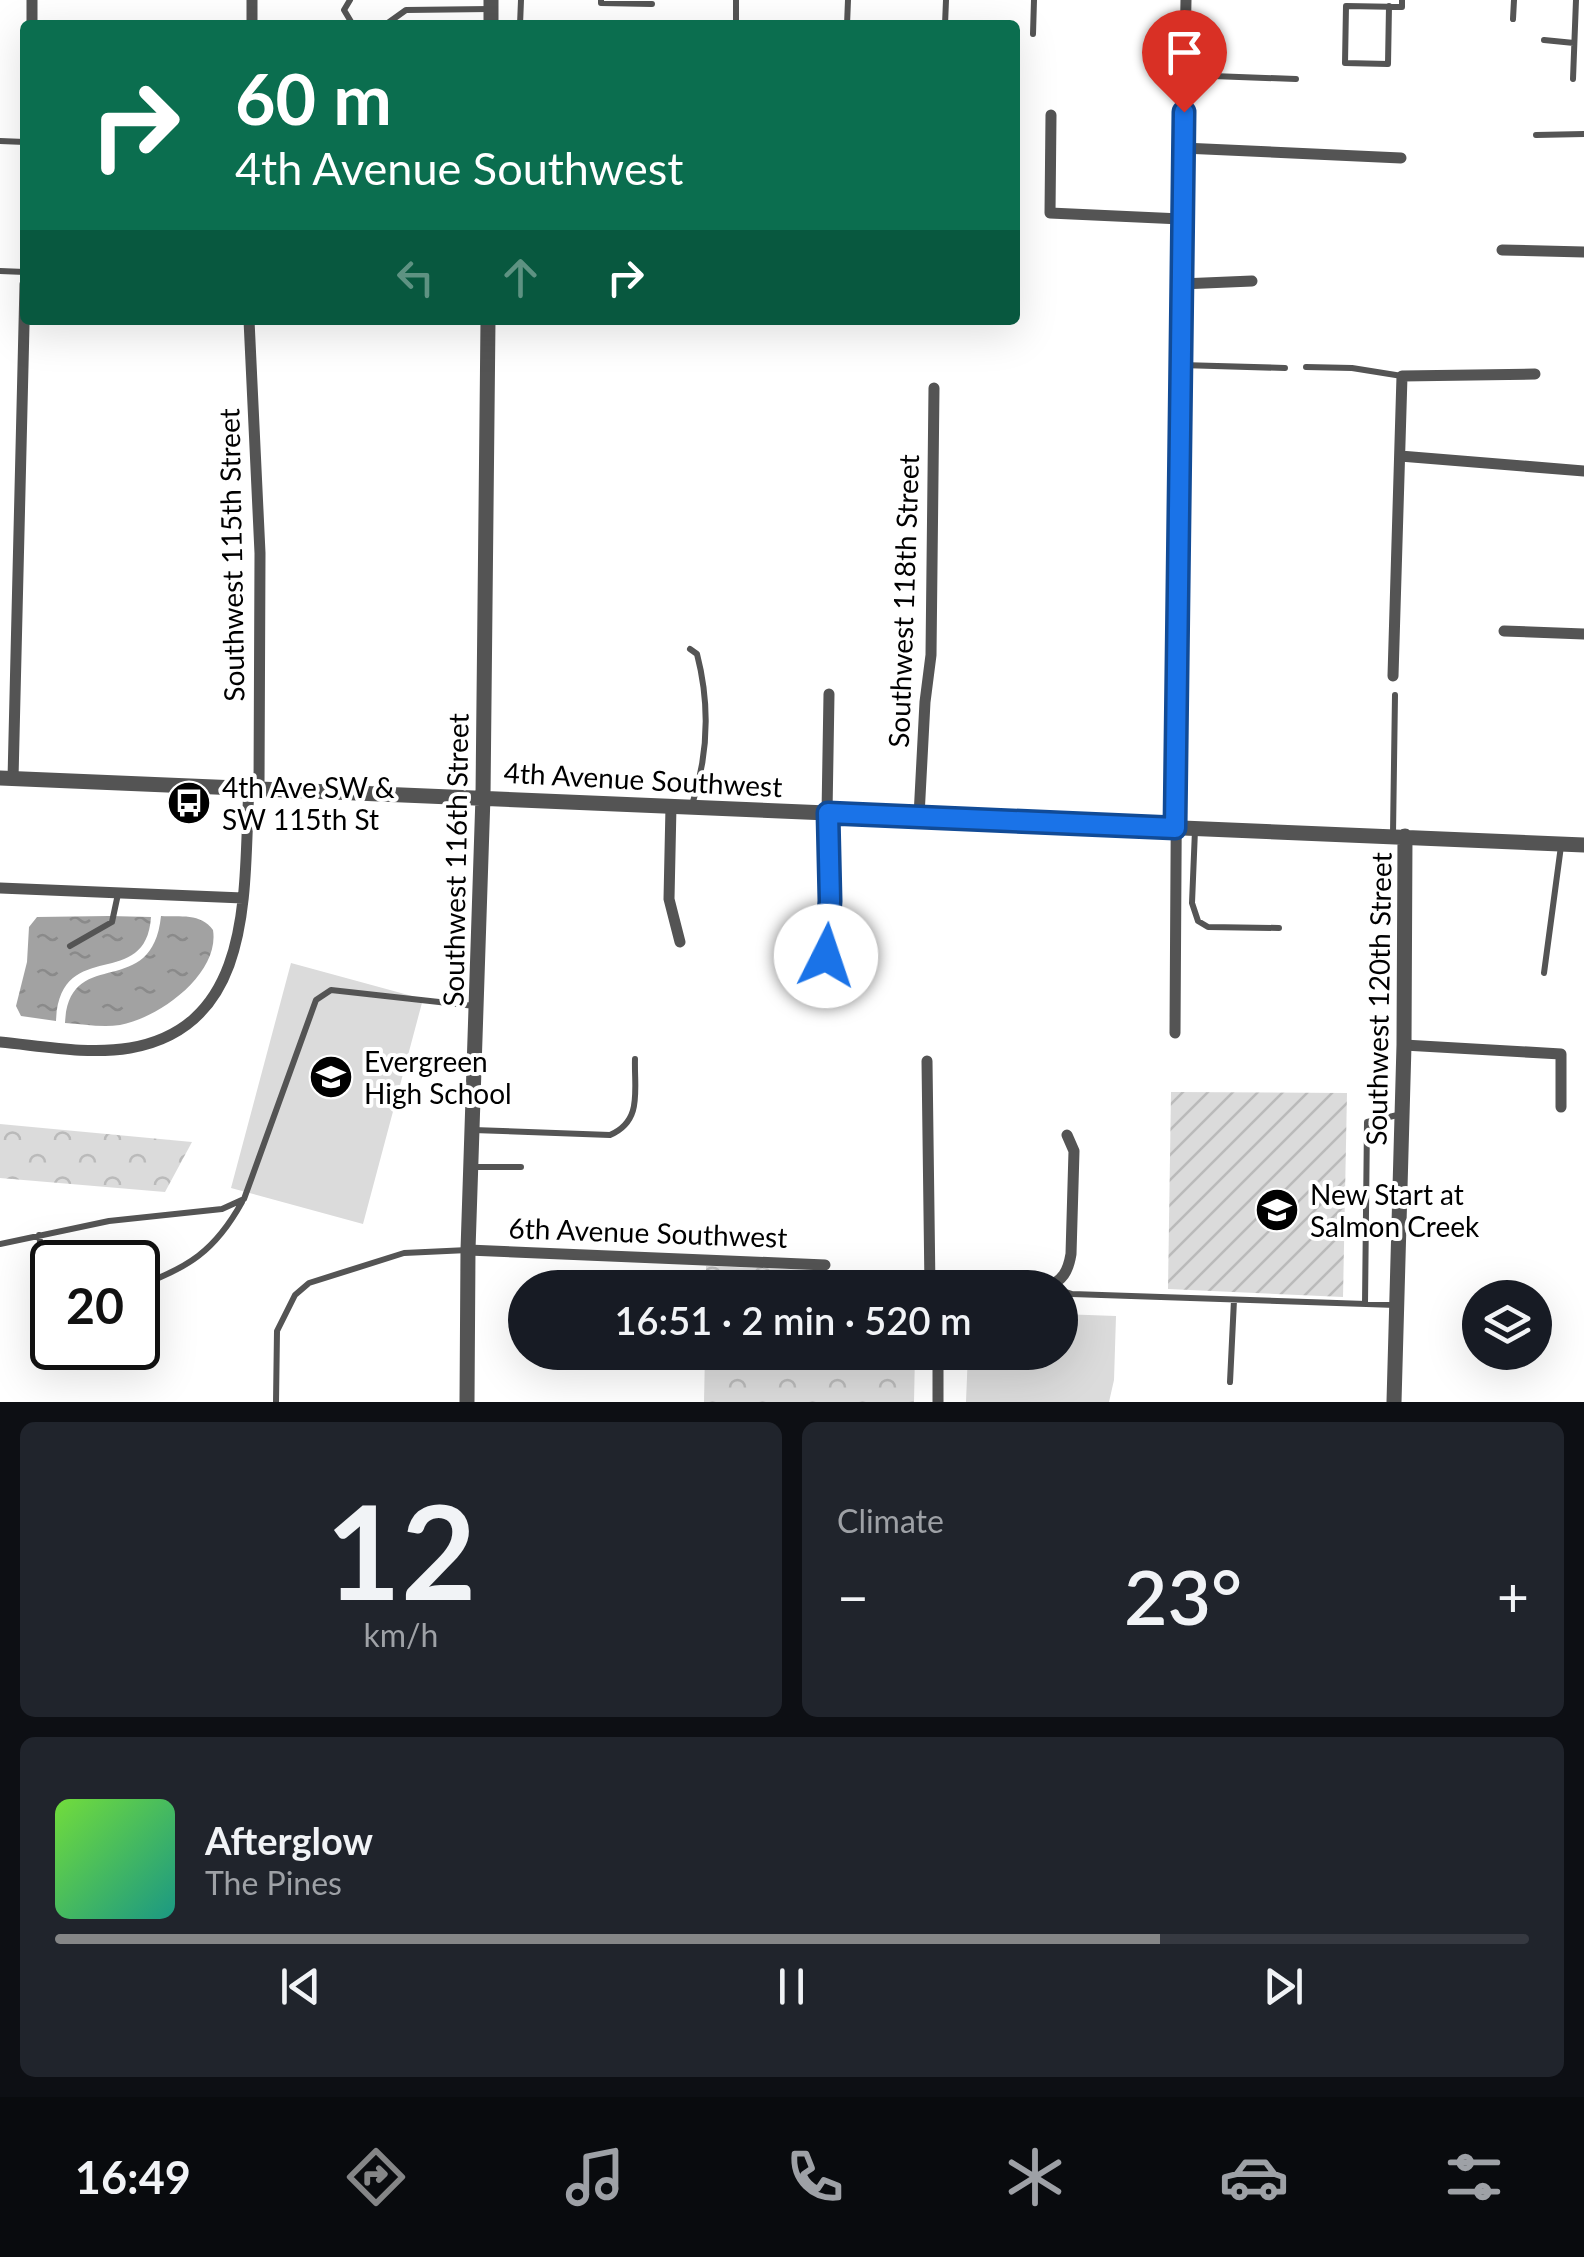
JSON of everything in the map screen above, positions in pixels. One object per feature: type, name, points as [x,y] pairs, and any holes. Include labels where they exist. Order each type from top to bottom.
[{"type":"street","points":[[1175,1034],[1179,365],[1186,0]]},
{"type":"street","points":[[1051,114],[1050,213],[1181,219]]},
{"type":"street","points":[[1183,148],[1401,158]]},
{"type":"street","points":[[1502,250],[1584,252]]},
{"type":"street","points":[[1181,284],[1252,281]]},
{"type":"street","points":[[6,778],[23,325]]},
{"type":"street","name":"Southwest 115th Street","points":[[0,1042],[108,1050],[152,1043],[179,1029],[215,995],[238,946],[254,788],[260,553],[249,325]]},
{"type":"street","name":"Southwest 116th Street","points":[[468,1402],[468,1250],[483,796],[488,325]]},
{"type":"street","points":[[1393,676],[1402,376],[1535,374]]},
{"type":"street","name":"Southwest 118th Street","points":[[919,816],[925,702],[932,655],[934,388]]},
{"type":"street","points":[[1400,456],[1584,471]]},
{"type":"street","points":[[1504,630],[1584,634]]},
{"type":"street","points":[[828,813],[829,694]]},
{"type":"street","name":"4th Avenue Southwest","points":[[6,778],[1584,845]]},
{"type":"street","points":[[671,806],[669,899],[680,942]]},
{"type":"street","name":"Southwest 120th Street","points":[[1394,1402],[1404,1045],[1399,836]]},
{"type":"street","points":[[0,888],[243,898]]},
{"type":"street","points":[[1404,1045],[1561,1054],[1561,1107]]},
{"type":"street","points":[[927,1060],[930,1270]]},
{"type":"street","points":[[1067,1135],[1074,1151],[1072,1254],[1068,1270]]},
{"type":"street","name":"6th Avenue Southwest","points":[[468,1250],[825,1265]]},
{"type":"street","points":[[938,1370],[938,1402]]},
{"type":"lane","points":[[431,0],[432,10]]},
{"type":"lane","points":[[601,0],[601,4],[652,4]]},
{"type":"lane","points":[[1033,34],[1034,0]]},
{"type":"lane","points":[[1389,6],[1388,64],[1345,63],[1346,6],[1389,6],[1402,6],[1402,0]]},
{"type":"lane","points":[[1513,18],[1514,0]]},
{"type":"lane","points":[[1574,79],[1576,0]]},
{"type":"lane","points":[[390,20],[406,10],[491,11]]},
{"type":"lane","points":[[1544,40],[1574,43]]},
{"type":"lane","points":[[1184,75],[1296,79]]},
{"type":"lane","points":[[1536,135],[1584,134]]},
{"type":"lane","points":[[1179,365],[1285,368]]},
{"type":"lane","points":[[1306,367],[1352,368],[1402,376]]},
{"type":"lane","points":[[690,649],[698,654],[706,686],[705,742],[692,806]]},
{"type":"lane","name":"Southwest 120th Street","points":[[1394,695],[1399,836]]},
{"type":"lane","points":[[826,956],[830,901],[828,813]]},
{"type":"lane","points":[[1195,828],[1192,903],[1198,921],[1208,927],[1278,928]]},
{"type":"lane","points":[[1544,973],[1562,844]]},
{"type":"lane","points":[[70,946],[112,922],[118,893]]},
{"type":"lane","points":[[160,1278],[194,1260],[217,1238],[244,1199],[316,1000],[331,990],[352,990],[476,1006]]},
{"type":"lane","points":[[472,1130],[610,1135],[622,1130],[634,1117],[635,1059]]},
{"type":"lane","points":[[1366,1304],[1367,1122],[1402,1114]]},
{"type":"lane","points":[[471,1167],[520,1167]]},
{"type":"lane","points":[[0,1244],[109,1220],[222,1209],[244,1199]]},
{"type":"lane","points":[[39,1234],[40,1240]]},
{"type":"lane","points":[[276,1402],[277,1331],[295,1296],[308,1283],[404,1253],[468,1250]]},
{"type":"lane","points":[[1078,1294],[1397,1305]]},
{"type":"lane","points":[[1230,1382],[1234,1300]]},
{"type":"green space","points":[[291,963],[423,999],[363,1224],[231,1188]]},
{"type":"green space","points":[[1171,1092],[1347,1093],[1343,1297],[1168,1289]]},
{"type":"green space","points":[[0,1124],[192,1142],[165,1192],[0,1178]]},
{"type":"green space","points":[[706,1266],[812,1270],[706,1270]]},
{"type":"green space","points":[[1078,1315],[1116,1316],[1114,1380],[1109,1402],[966,1402],[967,1370],[1078,1370]]},
{"type":"green space","points":[[705,1370],[915,1370],[914,1402],[704,1402]]},
{"type":"water","points":[[161,916],[196,918],[213,930],[213,946],[197,978],[168,1003],[135,1021],[106,1026],[65,1023],[70,999],[80,985],[143,958],[154,942]]},
{"type":"water","points":[[37,917],[151,917],[146,940],[135,953],[120,961],[86,970],[72,979],[61,995],[56,1021],[21,1016],[16,1006],[27,962],[29,927]]},
{"type":"place","name":"4th Ave SW & SW 115th St","points":[[189,803]]},
{"type":"place","name":"Evergreen High School","points":[[331,1077]]},
{"type":"place","name":"New Start at Salmon Creek","points":[[1277,1210]]},
{"type":"route","points":[[826,956],[830,901],[828,813],[1175,828],[1184,112]]}]
